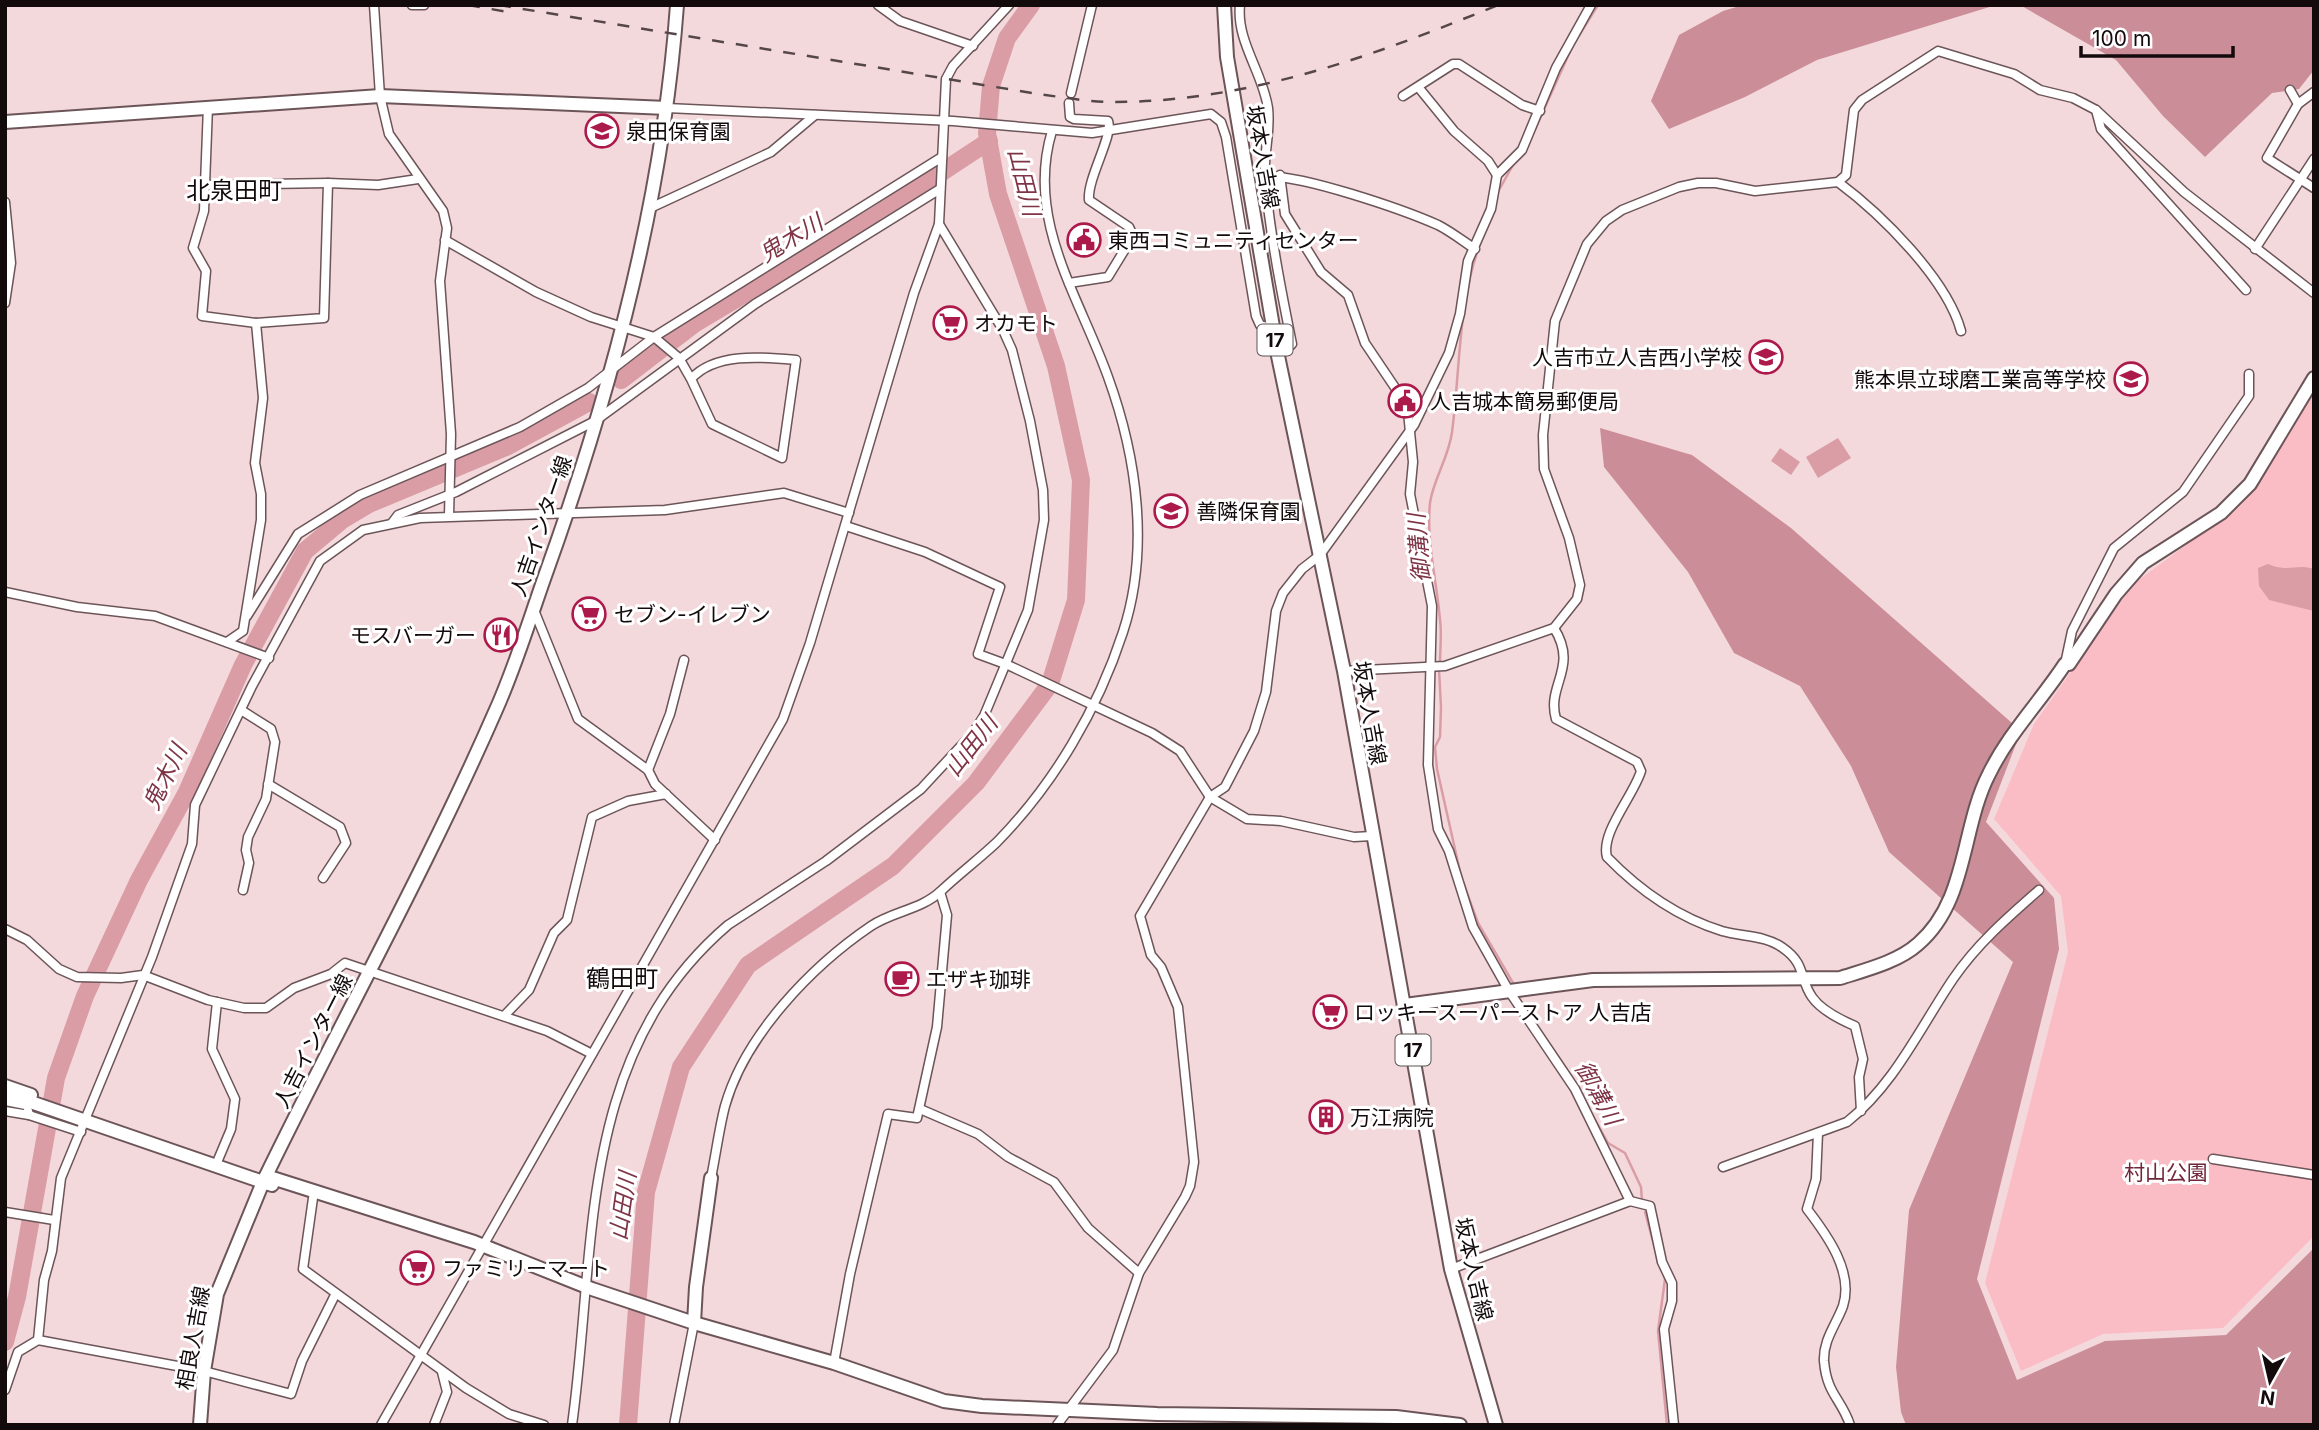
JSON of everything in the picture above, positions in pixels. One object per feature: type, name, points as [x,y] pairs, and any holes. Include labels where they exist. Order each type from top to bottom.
[{"type":"highway","points":[[5,1095],[31,1102]]},
{"type":"street","points":[[374,5],[380,96],[389,134],[443,211],[447,228],[440,281],[444,363],[450,404],[449,516]]},
{"type":"street","points":[[412,5],[424,5]]},
{"type":"street","name":"人吉インター線","points":[[264,1179],[435,842],[497,710],[534,609],[567,515],[623,326],[667,108],[677,5]]},
{"type":"street","points":[[878,5],[900,21],[973,46]]},
{"type":"street","points":[[381,1425],[783,719],[846,526],[911,304],[939,224],[943,121],[949,72],[1009,5]]},
{"type":"street","points":[[1071,93],[1092,5]]},
{"type":"street","name":"坂本人吉線","points":[[1224,5],[1227,57],[1273,329],[1343,671],[1451,1269],[1496,1425]]},
{"type":"street","points":[[1240,5],[1244,41],[1259,74],[1268,107],[1265,177],[1292,344],[1278,356]]},
{"type":"street","points":[[1057,1425],[1113,1350],[1139,1273],[1185,1197],[1190,1186],[1194,1162],[1178,1007],[1161,967],[1151,955],[1140,916],[1210,797],[1225,786],[1231,777],[1254,731],[1266,692],[1278,603],[1302,569],[1320,555],[1409,430],[1449,354],[1460,314],[1468,261],[1490,209],[1497,175],[1522,150],[1556,68],[1591,5]]},
{"type":"street","points":[[1343,671],[1445,666],[1554,628],[1577,599],[1580,585],[1569,538],[1544,469],[1543,435],[1551,371],[1550,343],[1555,321],[1587,244],[1606,221],[1622,210],[1679,187],[1716,183],[1755,191],[1838,182],[1846,175],[1854,110],[1862,100],[1938,51],[2014,75],[2040,90],[2073,97],[2096,110],[2184,192],[2314,293]]},
{"type":"street","points":[[1403,96],[1453,64],[1459,64],[1522,105],[1540,111]]},
{"type":"street","points":[[1419,88],[1454,131],[1488,161],[1497,175]]},
{"type":"street","points":[[2290,90],[2298,104]]},
{"type":"street","points":[[2314,92],[2298,104],[2267,158],[2314,188]]},
{"type":"street","points":[[5,122],[380,96],[953,121],[1048,130],[1110,131],[1211,114],[1221,122],[1256,316],[1260,325],[1273,329]]},
{"type":"street","points":[[1069,103],[1070,117],[1108,121],[1110,131],[1093,171],[1088,200],[1133,231],[1132,241],[1108,277],[1069,283]]},
{"type":"street","points":[[208,106],[204,211],[193,248],[206,271],[202,316],[256,323],[324,318],[328,183]]},
{"type":"street","points":[[2096,110],[2101,129],[2246,290]]},
{"type":"street","points":[[648,209],[771,152],[815,115]]},
{"type":"street","points":[[674,1425],[711,1178],[726,1103],[746,1060],[786,1001],[823,963],[884,917],[907,912],[940,892],[951,878],[995,843],[1026,810],[1058,765],[1091,706],[1126,620],[1137,561],[1137,528],[1127,446],[1108,376],[1069,283],[1046,219],[1043,174],[1048,130]]},
{"type":"street","points":[[247,616],[299,534],[360,495],[450,463],[520,427],[610,372],[654,337],[942,157]]},
{"type":"street","points":[[2255,249],[2314,159]]},
{"type":"street","points":[[1265,177],[1280,175],[1427,222],[1475,249]]},
{"type":"street","points":[[1280,175],[1285,214],[1321,272],[1348,295],[1365,343],[1400,395],[1408,412],[1413,462],[1410,494],[1432,606],[1428,765],[1438,829],[1473,927],[1509,991],[1575,1089],[1630,1201]]},
{"type":"street","points":[[206,185],[328,183],[377,186],[418,179]]},
{"type":"street","points":[[1838,182],[1912,250],[1957,315],[1961,331]]},
{"type":"street","points":[[392,523],[398,515],[449,493],[595,421],[755,304],[940,189]]},
{"type":"street","points":[[5,202],[11,263],[5,303]]},
{"type":"street","points":[[572,1425],[589,1288],[594,1191],[621,1078],[671,987],[688,963],[728,925],[826,861],[921,789],[973,733],[1008,665],[1034,587],[1044,520],[1043,490],[1012,350],[939,224]]},
{"type":"street","points":[[445,240],[536,292],[591,317],[654,337],[679,358],[712,424],[782,458],[796,360],[759,356],[711,362],[691,379]]},
{"type":"street","points":[[227,642],[243,631],[261,520],[261,494],[255,463],[262,398],[256,323]]},
{"type":"street","points":[[1405,1005],[1593,979],[1804,980],[1853,974],[1878,965],[1918,944],[1942,914],[1956,887],[1969,830],[1988,775],[2023,717],[2043,697],[2065,664],[2072,631],[2114,548],[2183,492],[2249,396],[2249,374]]},
{"type":"street","points":[[2065,664],[2069,664],[2116,594],[2143,563],[2221,513],[2250,484],[2314,378]]},
{"type":"street","points":[[38,1340],[61,1178],[143,975],[192,844],[195,805],[241,710],[320,561],[363,530],[392,523],[449,516],[567,515],[665,510],[784,493],[849,513]]},
{"type":"street","points":[[846,526],[925,552],[1000,587],[978,654],[1008,665],[1152,733],[1180,751],[1210,797],[1247,819],[1292,823],[1354,837],[1372,836]]},
{"type":"street","points":[[5,592],[77,607],[155,616],[269,658]]},
{"type":"street","points":[[534,609],[578,719],[648,770],[666,794],[715,840]]},
{"type":"street","points":[[1554,628],[1563,642],[1564,667],[1553,705],[1556,719],[1637,762],[1641,771],[1608,837],[1604,849],[1607,857],[1654,899],[1724,931],[1764,938],[1784,948],[1802,967],[1804,980],[1813,999],[1840,1020],[1856,1026],[1863,1059],[1859,1077],[1861,1111]]},
{"type":"street","points":[[648,770],[670,714],[684,660]]},
{"type":"street","points":[[241,710],[271,729],[275,742],[266,799],[248,837],[246,850],[249,863],[243,890]]},
{"type":"street","points":[[268,784],[340,827],[345,834],[346,843],[323,878]]},
{"type":"street","points":[[504,1016],[529,990],[554,933],[567,920],[592,817],[628,801],[666,794]]},
{"type":"street","points":[[1723,1167],[1847,1122],[1861,1111],[1902,1059],[1978,946],[2039,890]]},
{"type":"street","points":[[834,1363],[850,1274],[888,1114],[917,1118],[920,1109],[938,1015],[947,915],[940,892]]},
{"type":"street","points":[[5,929],[27,940],[59,969],[77,977],[121,978],[143,975],[216,1002],[244,1008],[266,1008],[294,988],[331,974],[345,963],[547,1031],[592,1054]]},
{"type":"street","points":[[216,1002],[212,1049],[235,1099],[231,1129],[218,1160]]},
{"type":"street","points":[[5,1086],[31,1102],[84,1123],[474,1242],[482,1248],[589,1288],[690,1322],[834,1363],[944,1401],[982,1406],[1171,1414],[1396,1417],[1460,1425]]},
{"type":"street","points":[[5,1111],[31,1102],[84,1123],[218,1160],[313,1198],[472,1248],[482,1248]]},
{"type":"street","points":[[920,1109],[978,1134],[1008,1157],[1054,1182],[1088,1228],[1139,1273]]},
{"type":"street","points":[[1818,1133],[1816,1179],[1807,1209],[1845,1272],[1844,1304],[1827,1340],[1824,1358],[1828,1388],[1850,1425]]},
{"type":"street","points":[[2213,1159],[2314,1175]]},
{"type":"street","name":"相良人吉線","points":[[200,1425],[204,1371],[217,1294],[264,1179]]},
{"type":"street","points":[[313,1198],[303,1269],[442,1372],[509,1414],[544,1425]]},
{"type":"street","points":[[1451,1269],[1630,1201],[1650,1206],[1662,1262],[1671,1283],[1672,1301],[1664,1329],[1674,1425]]},
{"type":"street","points":[[5,1212],[54,1220]]},
{"type":"street","points":[[5,1390],[19,1352],[38,1340],[204,1371],[291,1394],[302,1361],[335,1295]]},
{"type":"street","points":[[434,1425],[447,1392],[442,1372]]},
{"type":"green space","name":"村山公園","points":[[2314,390],[2314,1236],[2223,1328],[2103,1334],[2021,1371],[1985,1283],[2068,952],[2061,896],[1994,819],[2034,724],[2133,584],[2242,504]]},
{"type":"shaded area","points":[[1743,5],[1996,5],[1817,60],[1745,97],[1669,129],[1651,101],[1679,35],[1723,11]]},
{"type":"shaded area","points":[[2020,5],[2314,5],[2314,70],[2299,89],[2272,93],[2205,157],[2163,116],[2116,60]]},
{"type":"shaded area","points":[[1600,428],[1692,455],[1791,528],[2021,731],[1986,822],[2054,898],[2059,949],[1977,1279],[2017,1380],[2105,1341],[2226,1335],[2314,1248],[2314,1425],[1906,1425],[1901,1412],[1896,1367],[1909,1210],[2013,962],[1889,852],[1851,766],[1800,686],[1734,653],[1688,572],[1604,467]]},
{"type":"shaded area","points":[[1838,438],[1851,458],[1818,478],[1806,457]]},
{"type":"shaded area","points":[[1780,448],[1800,462],[1791,475],[1771,461]]},
{"type":"shaded area","points":[[2268,564],[2282,568],[2314,569],[2314,611],[2269,600],[2259,586],[2258,568]]},
{"type":"waterway","name":"山田川","points":[[628,1425],[646,1192],[681,1067],[748,965],[893,866],[976,783],[1050,684],[1076,600],[1081,480],[1056,366],[998,194],[987,133],[991,86],[1007,38],[1031,5]]},
{"type":"waterway","name":"御溝川","points":[[1524,154],[1573,45],[1598,5]]},
{"type":"waterway","name":"鬼木川","points":[[621,380],[694,324],[877,215],[989,141]]},
{"type":"waterway","name":"御溝川","points":[[1494,211],[1498,192],[1514,163]]},
{"type":"waterway","name":"御溝川","points":[[1440,663],[1441,625],[1431,547],[1430,503],[1450,441],[1464,307],[1475,258],[1484,234]]},
{"type":"waterway","name":"鬼木川","points":[[5,1342],[17,1297],[56,1078],[85,996],[139,880],[187,792],[243,665],[305,551],[342,520],[369,504],[506,447],[589,402]]},
{"type":"waterway","name":"御溝川","points":[[1439,670],[1441,707],[1440,737],[1435,747],[1437,769],[1461,876]]},
{"type":"waterway","name":"御溝川","points":[[1463,882],[1478,923],[1513,983]]},
{"type":"waterway","name":"御溝川","points":[[1520,1001],[1566,1068],[1608,1143],[1625,1153],[1641,1187],[1642,1201]]},
{"type":"waterway","name":"御溝川","points":[[1645,1212],[1658,1260]]},
{"type":"waterway","name":"御溝川","points":[[1663,1272],[1665,1279],[1658,1331],[1667,1425]]},
{"type":"railway","points":[[468,5],[508,12]]},
{"type":"railway","points":[[499,5],[1038,94],[1112,102],[1213,94],[1310,73],[1404,42],[1498,5]]},
{"type":"place","name":"泉田保育園","points":[[602,131]]},
{"type":"place","name":"東西コミュニティセンター","points":[[1084,240]]},
{"type":"place","name":"オカモト","points":[[950,323]]},
{"type":"place","name":"人吉市立人吉西小学校","points":[[1766,357]]},
{"type":"place","name":"熊本県立球磨工業高等学校","points":[[2131,379]]},
{"type":"place","name":"人吉城本簡易郵便局","points":[[1405,401]]},
{"type":"place","name":"善隣保育園","points":[[1171,511]]},
{"type":"place","name":"セブン-イレブン","points":[[589,614]]},
{"type":"place","name":"モスバーガー","points":[[501,635]]},
{"type":"place","name":"エザキ珈琲","points":[[902,979]]},
{"type":"place","name":"ロッキースーパーストア 人吉店","points":[[1330,1012]]},
{"type":"place","name":"万江病院","points":[[1326,1117]]},
{"type":"place","name":"ファミリーマート","points":[[417,1268]]},
{"type":"district","name":"北泉田町","points":[[234,190]]},
{"type":"district","name":"鶴田町","points":[[622,978]]}]
